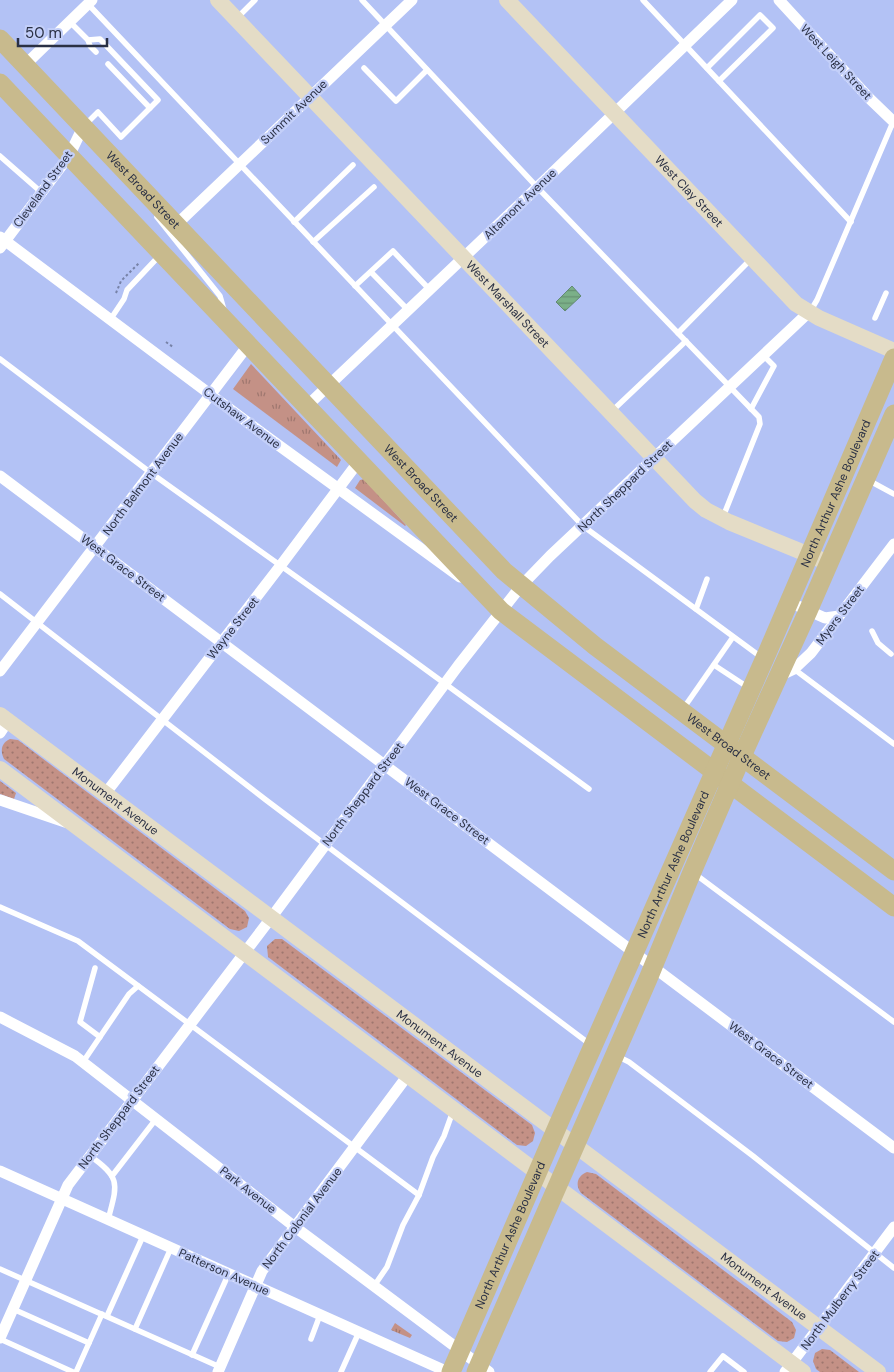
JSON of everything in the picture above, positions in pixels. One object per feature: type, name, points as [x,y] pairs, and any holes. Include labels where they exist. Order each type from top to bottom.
[{"type":"main road","name":"West Broad Street","points":[[0,39],[504,571],[594,646],[894,871]]},
{"type":"main road","points":[[0,83],[501,611],[894,907]]},
{"type":"main road","name":"North Arthur Ashe Boulevard","points":[[449,1372],[460,1351],[555,1131],[810,555],[894,358]]},
{"type":"main road","name":"North Arthur Ashe Boulevard","points":[[482,1370],[558,1188],[654,967],[692,872],[742,756],[785,670],[828,563],[894,414]]},
{"type":"street","name":"West Marshall Street","points":[[218,0],[695,501],[722,519],[828,563]]},
{"type":"street","name":"West Clay Street","points":[[507,0],[796,304],[808,313],[894,351]]},
{"type":"street","name":"Altamont Avenue","points":[[307,406],[732,0]]},
{"type":"street","name":"West Leigh Street","points":[[778,0],[894,121]]},
{"type":"street","name":"Summit Avenue","points":[[176,225],[410,1]]},
{"type":"street","points":[[25,65],[90,2]]},
{"type":"street","name":"Cleveland Street","points":[[2,242],[69,156],[83,127]]},
{"type":"street","name":"Cutshaw Avenue","points":[[2,242],[410,542],[486,595]]},
{"type":"street","name":"North Sheppard Street","points":[[0,1339],[68,1185],[501,611],[521,586],[550,556],[808,313]]},
{"type":"street","name":"North Belmont Avenue","points":[[0,671],[249,344]]},
{"type":"street","name":"Wayne Street","points":[[105,794],[282,565],[359,461]]},
{"type":"street","name":"West Grace Street","points":[[0,476],[894,1148]]},
{"type":"street","name":"Myers Street","points":[[785,670],[811,653],[894,544]]},
{"type":"street","points":[[789,602],[825,618],[839,616]]},
{"type":"street","name":"Monument Avenue","points":[[3,723],[105,794],[555,1131],[577,1145],[878,1372]]},
{"type":"street","points":[[0,769],[454,1109],[794,1369]]},
{"type":"street","points":[[0,800],[75,826]]},
{"type":"street","name":"Park Avenue","points":[[0,1017],[83,1062],[460,1351],[482,1370]]},
{"type":"street","name":"North Colonial Avenue","points":[[219,1370],[262,1271],[356,1148],[408,1075]]},
{"type":"street","name":"Patterson Avenue","points":[[0,1172],[449,1372]]},
{"type":"street","name":"North Mulberry Street","points":[[794,1369],[820,1328],[894,1228]]},
{"type":"lane","points":[[236,18],[255,0]]},
{"type":"lane","points":[[362,0],[537,187],[759,417],[760,424],[722,519]]},
{"type":"lane","points":[[643,0],[851,222]]},
{"type":"lane","points":[[90,2],[294,222],[583,526],[733,637],[766,655],[894,744]]},
{"type":"lane","points":[[707,68],[760,15],[773,28],[719,82]]},
{"type":"lane","points":[[70,22],[88,40],[90,46],[96,52]]},
{"type":"lane","points":[[83,127],[98,112],[121,137],[158,100],[100,39],[88,40]]},
{"type":"lane","points":[[108,64],[150,108]]},
{"type":"lane","points":[[364,68],[396,101],[428,70]]},
{"type":"lane","points":[[808,313],[817,300],[894,121]]},
{"type":"lane","points":[[0,156],[42,193]]},
{"type":"lane","points":[[294,222],[353,164]]},
{"type":"lane","points":[[314,242],[374,186]]},
{"type":"lane","points":[[144,191],[152,212],[220,296],[228,322]]},
{"type":"lane","points":[[356,286],[392,251],[430,290]]},
{"type":"lane","points":[[110,320],[124,300],[127,290],[162,253]]},
{"type":"lane","points":[[678,333],[752,258]]},
{"type":"lane","points":[[371,272],[408,310]]},
{"type":"lane","points":[[875,318],[886,293]]},
{"type":"lane","points":[[611,413],[686,341]]},
{"type":"lane","points":[[751,409],[774,366],[763,355]]},
{"type":"lane","points":[[0,359],[151,472],[589,789]]},
{"type":"lane","points":[[866,478],[894,494]]},
{"type":"lane","points":[[696,610],[707,579]]},
{"type":"lane","points":[[0,594],[162,720],[593,1046]]},
{"type":"lane","points":[[872,631],[878,643],[891,654]]},
{"type":"lane","points":[[682,711],[733,637]]},
{"type":"lane","points":[[714,665],[751,689]]},
{"type":"lane","points":[[692,872],[894,1022]]},
{"type":"lane","points":[[0,907],[78,941],[419,1195]]},
{"type":"lane","points":[[95,968],[80,1022],[100,1037]]},
{"type":"lane","points":[[83,1062],[129,994],[138,986]]},
{"type":"lane","points":[[616,1055],[753,1156],[894,1268]]},
{"type":"lane","points":[[374,1286],[387,1267],[403,1225],[419,1195],[454,1109]]},
{"type":"lane","points":[[112,1176],[156,1119]]},
{"type":"lane","points":[[90,1156],[104,1166],[114,1178],[115,1192],[108,1220]]},
{"type":"lane","points":[[0,1339],[74,1372],[105,1316],[143,1236]]},
{"type":"lane","points":[[135,1329],[171,1248]]},
{"type":"lane","points":[[0,1269],[192,1355],[219,1370]]},
{"type":"lane","points":[[192,1355],[229,1273]]},
{"type":"lane","points":[[13,1309],[89,1343]]},
{"type":"lane","points":[[311,1339],[320,1315]]},
{"type":"lane","points":[[341,1372],[359,1332]]},
{"type":"lane","points":[[710,1372],[723,1356],[744,1372]]},
{"type":"path","points":[[166,342],[173,347]]},
{"type":"green space","points":[[251,364],[341,460],[337,467],[233,389]]},
{"type":"green space","points":[[364,479],[405,526],[355,488],[360,480]]},
{"type":"green space","points":[[10,739],[18,740],[245,911],[249,918],[247,927],[239,931],[230,929],[4,759],[2,747]]},
{"type":"green space","points":[[0,781],[16,793],[14,799],[0,794]]},
{"type":"green space","points":[[275,939],[282,939],[532,1125],[535,1133],[533,1141],[526,1146],[517,1145],[268,957],[267,946]]},
{"type":"green space","points":[[587,1172],[596,1174],[792,1322],[796,1330],[794,1338],[787,1342],[778,1341],[581,1193],[578,1181]]},
{"type":"green space","points":[[395,1323],[412,1335],[410,1338],[391,1330]]},
{"type":"green space","points":[[822,1349],[830,1350],[859,1372],[820,1372],[816,1369],[813,1361],[815,1353]]},
{"type":"shaded area","points":[[572,286],[581,296],[565,311],[556,302]]}]
